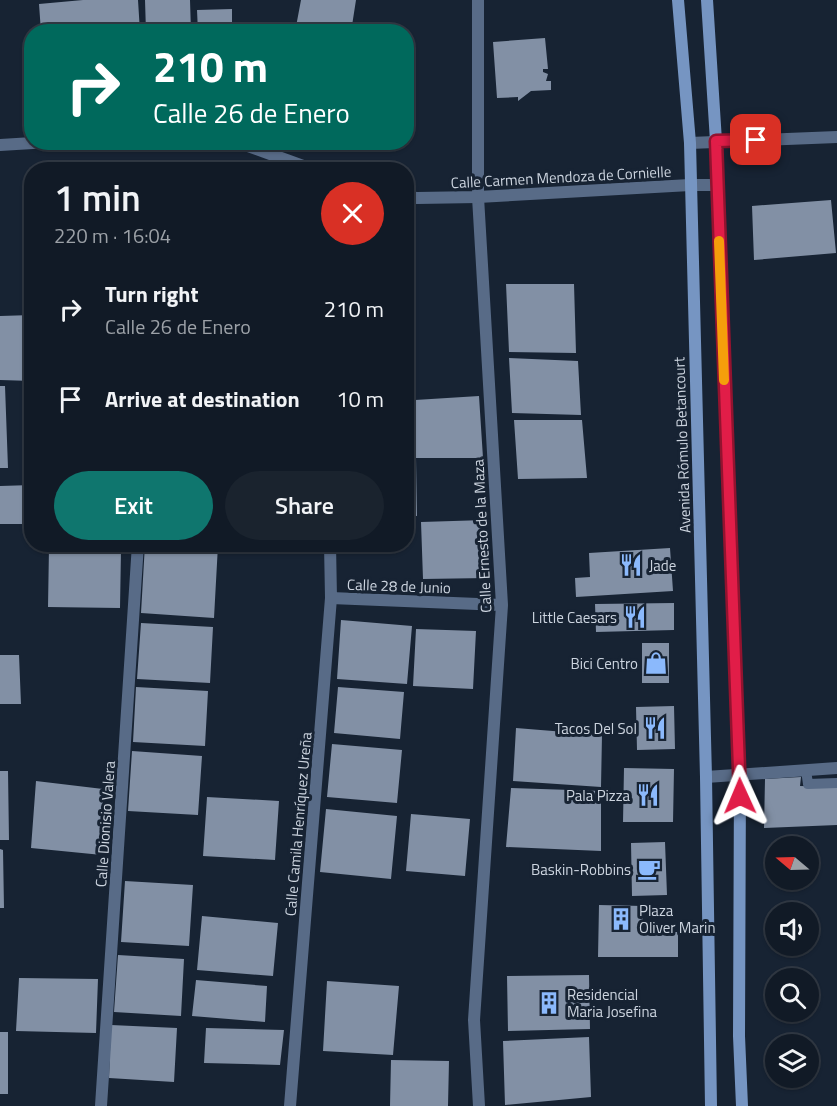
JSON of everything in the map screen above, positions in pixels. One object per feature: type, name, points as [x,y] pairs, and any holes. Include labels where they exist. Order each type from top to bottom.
[{"type":"main road","name":"Avenida Rómulo Betancourt","points":[[678,0],[690,143],[706,777],[711,1106]]},
{"type":"main road","points":[[707,0],[716,141],[740,775],[739,1036],[742,1106]]},
{"type":"street","name":"Calle Ernesto de la Maza","points":[[478,0],[478,197],[502,605],[474,1020],[479,1106]]},
{"type":"street","points":[[690,143],[837,137]]},
{"type":"street","points":[[0,145],[24,144]]},
{"type":"street","points":[[260,150],[293,162]]},
{"type":"street","name":"Calle Carmen Mendoza de Cornielle","points":[[414,198],[478,197],[717,185]]},
{"type":"street","name":"Calle Dionisio Valera","points":[[101,1106],[137,552]]},
{"type":"street","name":"Calle Camila Henríquez Ureña","points":[[290,1106],[331,598],[330,552]]},
{"type":"street","name":"Calle 28 de Junio","points":[[331,598],[502,605]]},
{"type":"street","points":[[706,777],[837,768]]},
{"type":"lane","points":[[806,770],[808,784],[837,783]]},
{"type":"building","points":[[83,0],[138,0],[140,24],[40,24],[39,4]]},
{"type":"building","points":[[145,0],[190,0],[191,24],[146,24]]},
{"type":"building","points":[[301,0],[356,0],[352,24],[296,24]]},
{"type":"building","points":[[232,9],[232,24],[198,24],[197,10]]},
{"type":"building","points":[[545,38],[548,69],[543,69],[543,72],[548,74],[546,81],[551,81],[551,90],[531,91],[518,101],[518,97],[497,98],[493,42]]},
{"type":"building","points":[[831,200],[836,253],[754,260],[752,206]]},
{"type":"building","points":[[506,284],[574,284],[576,353],[509,352]]},
{"type":"building","points":[[24,315],[24,381],[0,380],[0,316]]},
{"type":"building","points":[[509,358],[578,361],[581,415],[512,413]]},
{"type":"building","points":[[0,386],[5,386],[8,468],[0,468]]},
{"type":"building","points":[[479,396],[483,458],[416,458],[415,400]]},
{"type":"building","points":[[514,420],[582,420],[587,478],[518,479]]},
{"type":"building","points":[[414,458],[416,458],[417,516],[414,516]]},
{"type":"building","points":[[24,485],[24,524],[0,524],[0,486]]},
{"type":"building","points":[[485,520],[487,578],[423,579],[421,522]]},
{"type":"building","name":"Jade","points":[[670,548],[673,591],[576,597],[575,578],[590,577],[589,553]]},
{"type":"building","points":[[49,552],[121,552],[120,608],[48,607]]},
{"type":"building","points":[[145,552],[218,552],[214,618],[141,613]]},
{"type":"building","name":"Little Caesars","points":[[674,603],[674,630],[596,632],[595,604]]},
{"type":"building","points":[[341,620],[412,626],[407,684],[337,679]]},
{"type":"building","points":[[141,623],[213,627],[210,683],[137,679]]},
{"type":"building","points":[[416,629],[476,631],[473,689],[413,686]]},
{"type":"building","name":"Bici Centro","points":[[642,643],[669,643],[669,683],[642,683]]},
{"type":"building","points":[[0,655],[19,655],[21,704],[0,704]]},
{"type":"building","points":[[136,687],[208,691],[205,746],[133,742]]},
{"type":"building","points":[[338,687],[404,692],[400,739],[334,733]]},
{"type":"building","name":"Tacos Del Sol","points":[[674,706],[675,749],[637,750],[636,707]]},
{"type":"building","points":[[516,728],[602,735],[601,787],[513,781]]},
{"type":"building","points":[[332,744],[402,750],[397,803],[327,797]]},
{"type":"building","points":[[132,751],[202,756],[198,815],[128,811]]},
{"type":"building","name":"Pala Pizza","points":[[624,768],[674,769],[673,822],[623,822]]},
{"type":"building","points":[[0,771],[8,771],[9,840],[0,840]]},
{"type":"building","points":[[801,777],[800,786],[837,787],[837,825],[764,828],[765,779]]},
{"type":"building","points":[[36,781],[103,789],[102,855],[31,848]]},
{"type":"building","points":[[511,788],[601,791],[601,851],[506,847]]},
{"type":"building","points":[[207,797],[279,801],[275,860],[203,856]]},
{"type":"building","points":[[326,809],[397,816],[391,879],[320,872]]},
{"type":"building","points":[[411,814],[470,819],[465,876],[406,871]]},
{"type":"building","name":"Baskin-Robbins","points":[[665,842],[667,895],[632,896],[631,843]]},
{"type":"building","points":[[0,849],[3,850],[4,908],[0,908]]},
{"type":"building","points":[[125,881],[193,885],[189,946],[121,942]]},
{"type":"building","name":"Plaza Oliver Marin","points":[[599,905],[643,906],[643,932],[678,932],[678,957],[598,957]]},
{"type":"building","points":[[202,916],[278,923],[273,976],[197,970]]},
{"type":"building","points":[[118,955],[184,959],[181,1016],[114,1012]]},
{"type":"building","name":"Residencial Maria Josefina","points":[[589,975],[590,1029],[508,1031],[507,976]]},
{"type":"building","points":[[19,978],[98,979],[96,1033],[16,1031]]},
{"type":"building","points":[[196,980],[267,986],[265,1022],[192,1016]]},
{"type":"building","points":[[327,981],[399,986],[393,1055],[323,1051]]},
{"type":"building","points":[[111,1025],[177,1028],[174,1082],[109,1078]]},
{"type":"building","points":[[206,1028],[284,1030],[280,1065],[204,1063]]},
{"type":"building","points":[[0,1032],[8,1032],[8,1094],[0,1094]]},
{"type":"building","points":[[589,1037],[591,1097],[505,1105],[503,1041]]},
{"type":"building","points":[[391,1060],[449,1061],[448,1106],[390,1106]]},
{"type":"slow traffic","points":[[719,241],[724,380]]},
{"type":"place","name":"Jade","points":[[631,565]]},
{"type":"place","name":"Little Caesars","points":[[635,617]]},
{"type":"place","name":"Bici Centro","points":[[656,663]]},
{"type":"place","name":"Tacos Del Sol","points":[[655,728]]},
{"type":"place","name":"Pala Pizza","points":[[648,795]]},
{"type":"place","name":"Baskin-Robbins","points":[[649,869]]},
{"type":"place","name":"Plaza Oliver Marin","points":[[621,919]]},
{"type":"place","name":"Residencial Maria Josefina","points":[[549,1003]]},
{"type":"route","points":[[740,796],[716,141],[756,140]]}]
